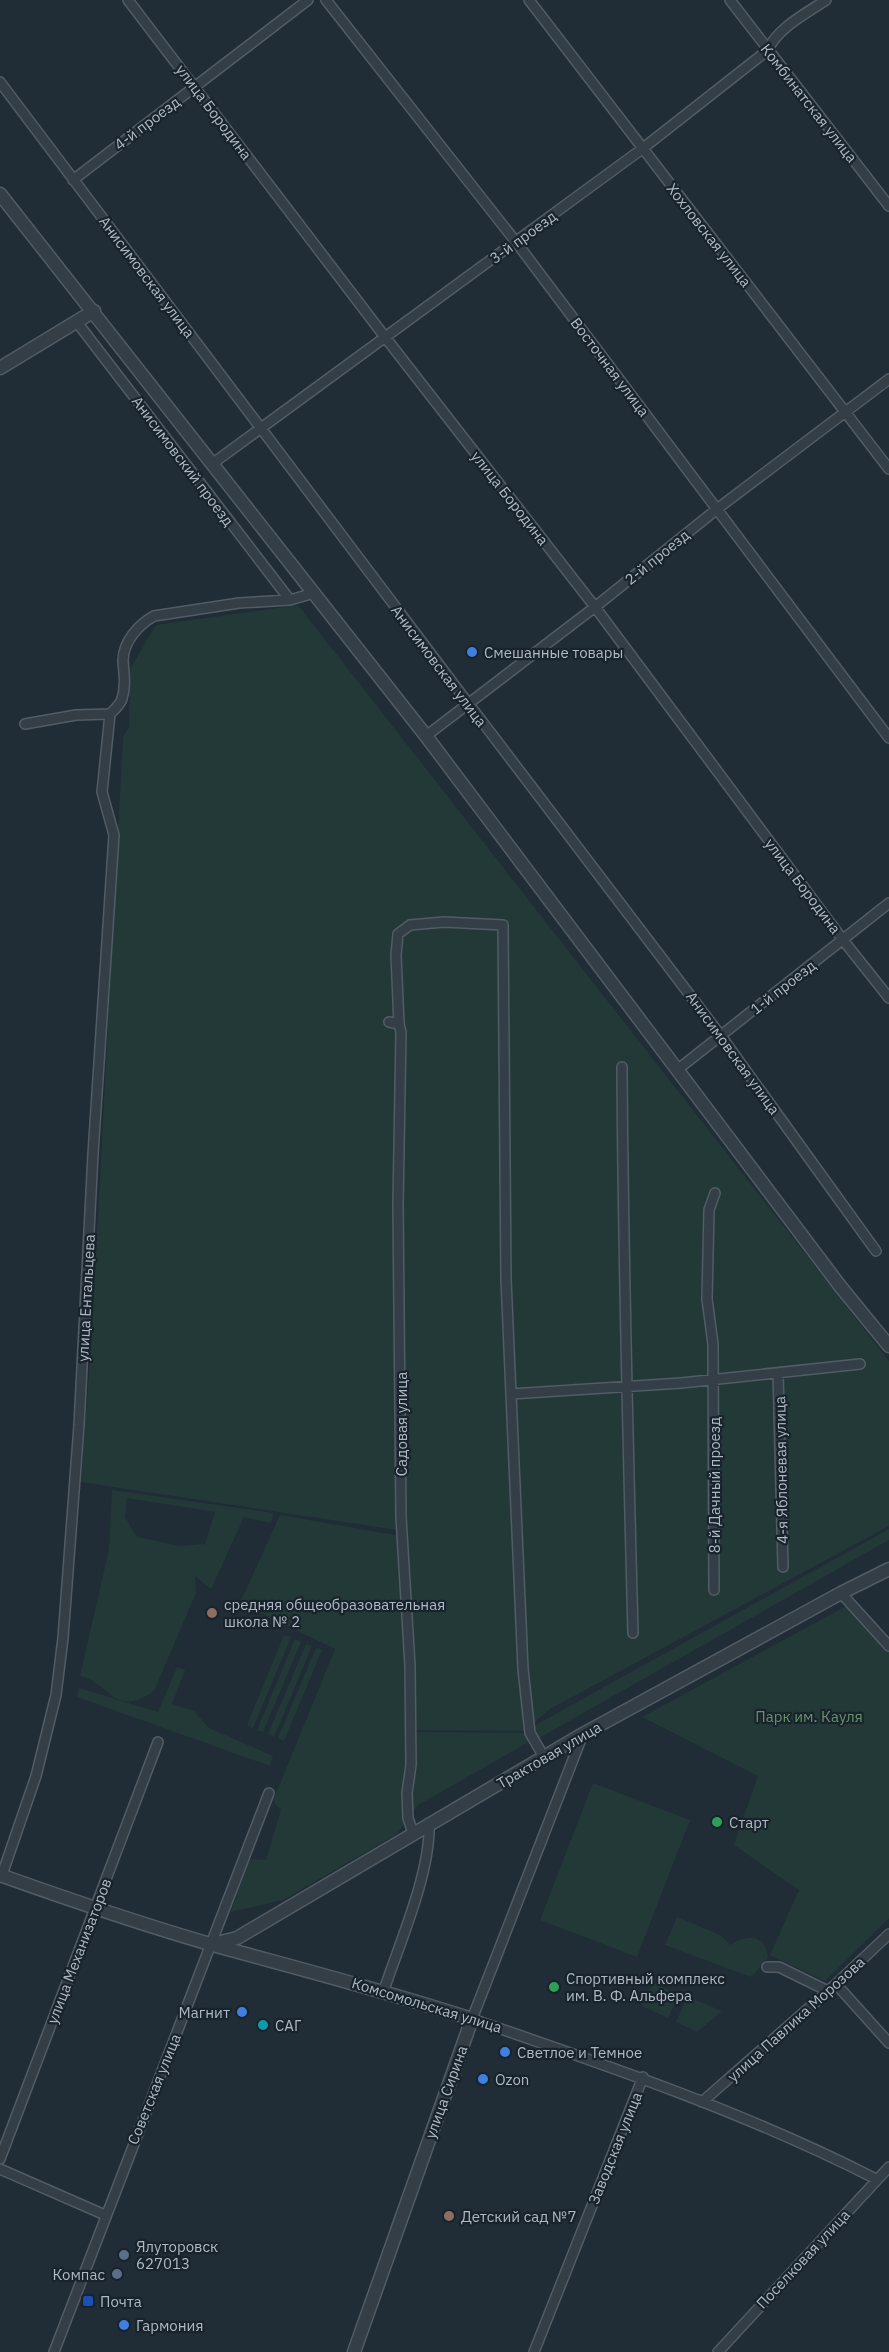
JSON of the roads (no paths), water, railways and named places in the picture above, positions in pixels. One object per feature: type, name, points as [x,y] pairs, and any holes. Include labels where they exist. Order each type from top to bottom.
[{"type":"street","name":"улица Бородина","points":[[128,0],[385,337],[595,606],[843,940],[889,998]]},
{"type":"street","name":"4-й проезд","points":[[73,180],[308,0]]},
{"type":"street","name":"Восточная улица","points":[[326,0],[516,242],[889,738]]},
{"type":"street","name":"Хохловская улица","points":[[529,0],[889,469]]},
{"type":"street","name":"Комбинатская улица","points":[[730,0],[889,206]]},
{"type":"street","name":"3-й проезд","points":[[212,465],[642,149],[768,50],[780,33],[826,0]]},
{"type":"street","name":"Анисимовская улица","points":[[0,82],[721,1036],[876,1251]]},
{"type":"street","points":[[0,194],[426,736],[840,1286],[889,1346]]},
{"type":"street","points":[[0,368],[94,311]]},
{"type":"street","name":"Анисимовский проезд","points":[[76,321],[290,600]]},
{"type":"street","name":"2-й проезд","points":[[426,736],[717,509],[846,414],[889,379]]},
{"type":"street","points":[[25,724],[76,715],[110,714],[121,702],[125,686],[123,658],[126,644],[136,631],[154,616],[239,603],[290,600],[314,592]]},
{"type":"street","name":"улица Ентальцева","points":[[1,1875],[36,1776],[56,1695],[63,1638],[79,1425],[93,1154],[114,835],[102,792],[110,714]]},
{"type":"street","name":"1-й проезд","points":[[677,1070],[889,903]]},
{"type":"street","name":"Садовая улица","points":[[412,1833],[408,1818],[407,1793],[411,1765],[410,1666],[401,1517],[398,1210],[400,1032],[394,1023],[398,934],[410,925],[444,922],[503,925],[506,1279],[511,1394]]},
{"type":"street","points":[[622,1067],[623,1276],[628,1388],[633,1633]]},
{"type":"street","name":"8-й Дачный проезд","points":[[714,1590],[713,1344],[707,1299],[709,1210],[715,1193]]},
{"type":"street","points":[[544,1757],[530,1733],[523,1669],[511,1394],[628,1388],[860,1364]]},
{"type":"street","name":"4-я Яблоневая улица","points":[[778,1373],[783,1567]]},
{"type":"street","name":"Трактовая улица","points":[[212,1944],[237,1938],[583,1734],[889,1569]]},
{"type":"street","points":[[842,1593],[889,1646]]},
{"type":"street","name":"улица Сирина","points":[[354,2352],[472,2019],[583,1734]]},
{"type":"street","name":"улица Механизаторов","points":[[0,2159],[158,1742]]},
{"type":"street","name":"Советская улица","points":[[54,2352],[269,1793]]},
{"type":"street","points":[[384,1990],[423,1875],[430,1839],[429,1823]]},
{"type":"street","name":"Комсомольская улица","points":[[1,1875],[95,1908],[212,1944],[384,1990],[643,2078],[813,2146],[876,2179]]},
{"type":"street","name":"улица Павлика Морозова","points":[[702,2102],[889,1934]]},
{"type":"street","points":[[767,1967],[779,1967],[828,1991]]},
{"type":"street","points":[[836,1984],[889,2043]]},
{"type":"street","points":[[881,2035],[889,2028]]},
{"type":"street","name":"Заводская улица","points":[[534,2352],[643,2078]]},
{"type":"street","name":"Поселковая улица","points":[[718,2352],[889,2167]]},
{"type":"street","points":[[0,2169],[105,2216]]},
{"type":"place","name":"Смешанные товары","points":[[472,652]]},
{"type":"place","name":"средняя общеобразовательная школа № 2","points":[[212,1613]]},
{"type":"place","name":"Старт","points":[[717,1822]]},
{"type":"place","name":"Спортивный комплекс им. В. Ф. Альфера","points":[[554,1987]]},
{"type":"place","name":"Магнит","points":[[242,2012]]},
{"type":"place","name":"САГ","points":[[263,2025]]},
{"type":"place","name":"Светлое и Темное","points":[[505,2052]]},
{"type":"place","name":"Ozon","points":[[483,2079]]},
{"type":"place","name":"Детский сад №7","points":[[449,2216]]},
{"type":"place","name":"Ялуторовск 627013","points":[[124,2255]]},
{"type":"place","name":"Компас","points":[[117,2274]]},
{"type":"place","name":"Почта","points":[[88,2301]]},
{"type":"place","name":"Гармония","points":[[124,2325]]},
{"type":"park label","name":"Парк им. Кауля","points":[[809,1716]]}]
